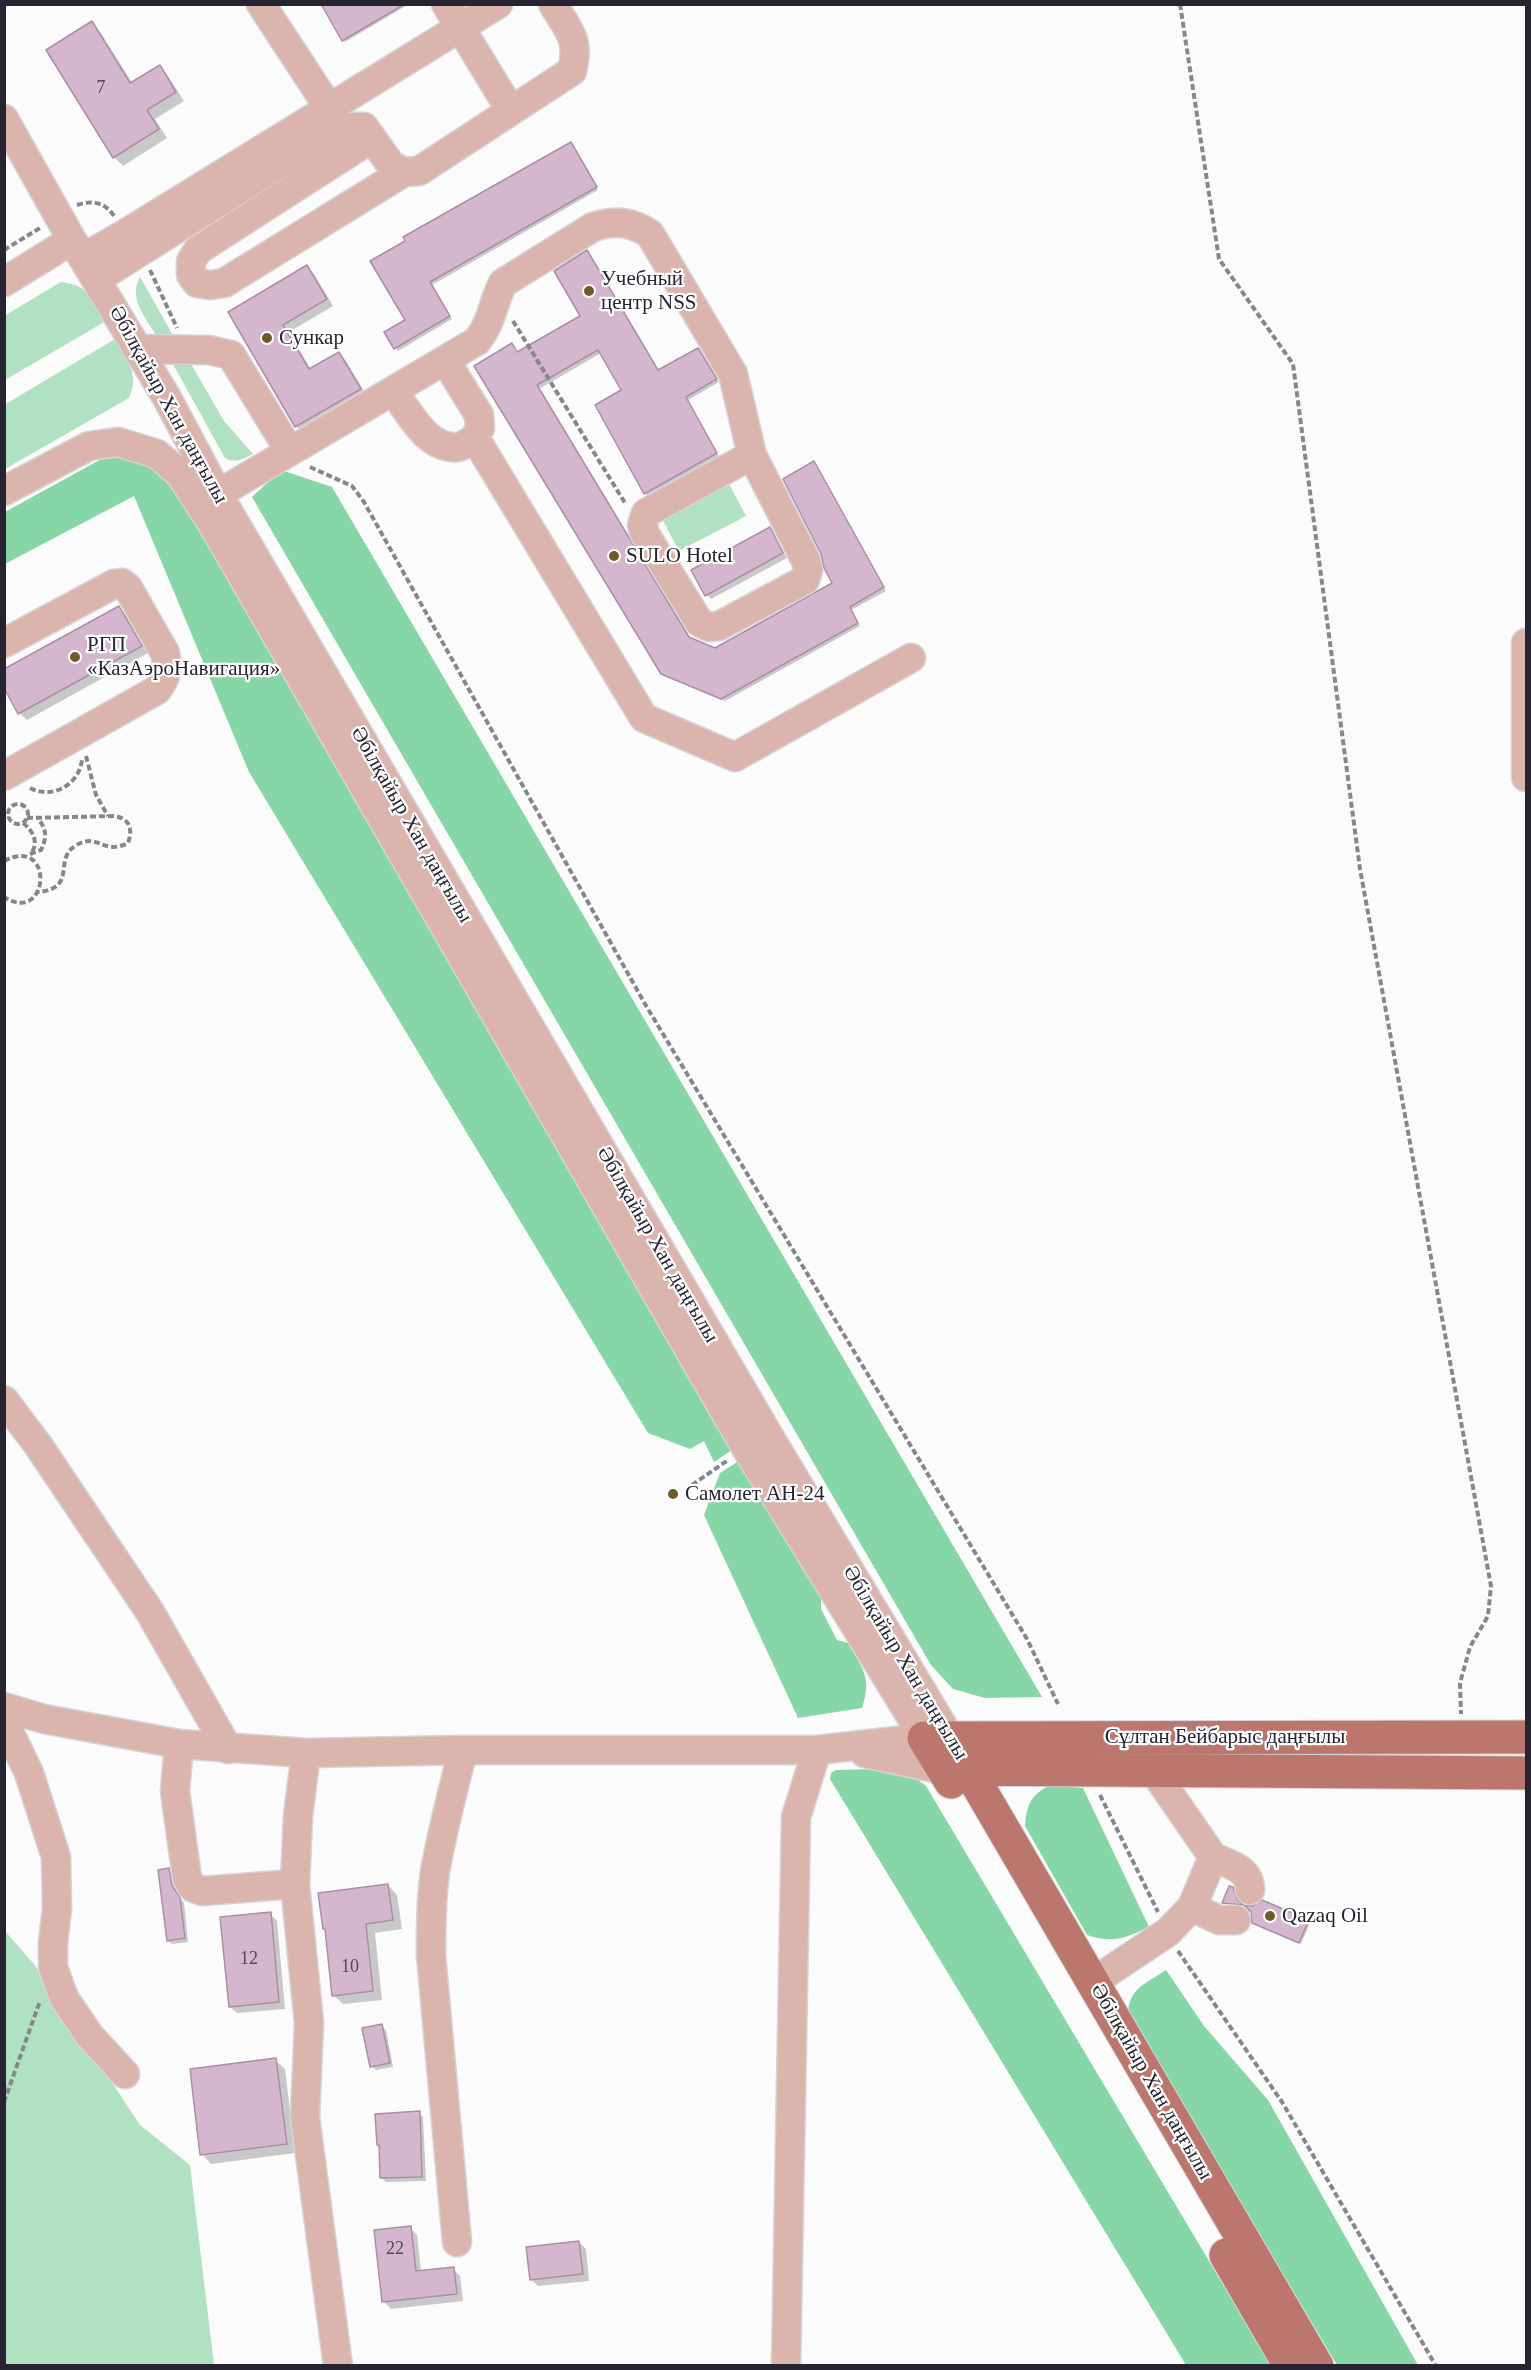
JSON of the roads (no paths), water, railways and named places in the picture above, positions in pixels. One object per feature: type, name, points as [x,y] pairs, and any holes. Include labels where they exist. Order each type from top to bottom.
[{"type":"main road","name":"Сұлтан Бейбарыс даңғылы","points":[[937,1738],[1527,1737]]},
{"type":"main road","name":"Әбілқайыр Хан даңғылы","points":[[937,1738],[1093,1982],[1317,2366]]},
{"type":"main road","name":"Сұлтан Бейбарыс даңғылы","points":[[956,1769],[1527,1773]]},
{"type":"main road","name":"Әбілқайыр Хан даңғылы","points":[[956,1769],[1290,2366]]},
{"type":"street","points":[[261,4],[329,108]]},
{"type":"street","points":[[132,244],[329,108],[452,16],[498,4]]},
{"type":"street","points":[[372,138],[198,250],[191,261],[191,275],[197,283],[210,285],[224,283],[404,172],[419,171],[573,71],[576,52],[574,41],[553,4]]},
{"type":"street","points":[[452,16],[511,111]]},
{"type":"street","name":"Әбілқайыр Хан даңғылы","points":[[4,119],[167,398],[218,494],[771,1441],[937,1738]]},
{"type":"street","points":[[4,282],[78,248],[132,244],[327,134],[346,127],[364,127],[391,165],[404,172]]},
{"type":"street","points":[[218,494],[477,340],[487,329],[496,294],[502,283],[593,227],[609,222],[637,225],[650,234],[733,374],[752,455],[806,561],[808,570],[805,580],[719,626],[709,627],[699,622],[645,534],[642,525],[646,513],[752,455]]},
{"type":"street","points":[[137,349],[209,350],[231,355],[286,452]]},
{"type":"street","points":[[393,391],[430,440],[445,446],[460,447],[475,438],[480,428],[479,416],[445,360]]},
{"type":"street","points":[[475,438],[644,718],[735,757],[911,658]]},
{"type":"street","name":"Әбілқайыр Хан даңғылы","points":[[4,491],[89,447],[118,442],[157,453],[180,474],[210,520],[746,1448],[937,1738]]},
{"type":"street","points":[[4,643],[114,584],[122,583],[128,588],[165,653],[168,664],[164,680],[156,690],[15,780]]},
{"type":"street","points":[[1527,643],[1527,777]]},
{"type":"street","points":[[4,1400],[38,1445],[150,1612],[228,1749]]},
{"type":"street","points":[[4,1707],[44,1719],[179,1744],[306,1753],[464,1750],[816,1750],[937,1738]]},
{"type":"street","points":[[4,1721],[29,1773],[56,1857],[57,1909],[52,1944],[52,1967],[64,1998],[88,2035],[125,2074]]},
{"type":"street","points":[[179,1744],[175,1791],[187,1878],[192,1887],[202,1891],[296,1884]]},
{"type":"street","points":[[846,1748],[956,1769]]},
{"type":"street","points":[[457,2242],[431,1955],[431,1913],[441,1844],[464,1750]]},
{"type":"street","points":[[786,2366],[796,1817],[816,1750]]},
{"type":"street","points":[[306,1753],[298,1816],[296,1884],[309,2023],[305,2117],[338,2366]]},
{"type":"street","points":[[1153,1770],[1213,1857],[1244,1871],[1250,1880],[1250,1890]]},
{"type":"street","points":[[1093,1982],[1168,1932],[1192,1907],[1213,1857]]},
{"type":"street","points":[[1192,1907],[1219,1920],[1236,1920]]},
{"type":"place","name":"Учебный центр NSS","points":[[589,291]]},
{"type":"place","name":"Сункар","points":[[267,338]]},
{"type":"place","name":"SULO Hotel","points":[[614,556]]},
{"type":"place","name":"РГП «КазАэроНавигация»","points":[[75,657]]},
{"type":"place","name":"Самолет АН-24","points":[[673,1494]]},
{"type":"place","name":"Qazaq Oil","points":[[1270,1916]]}]
